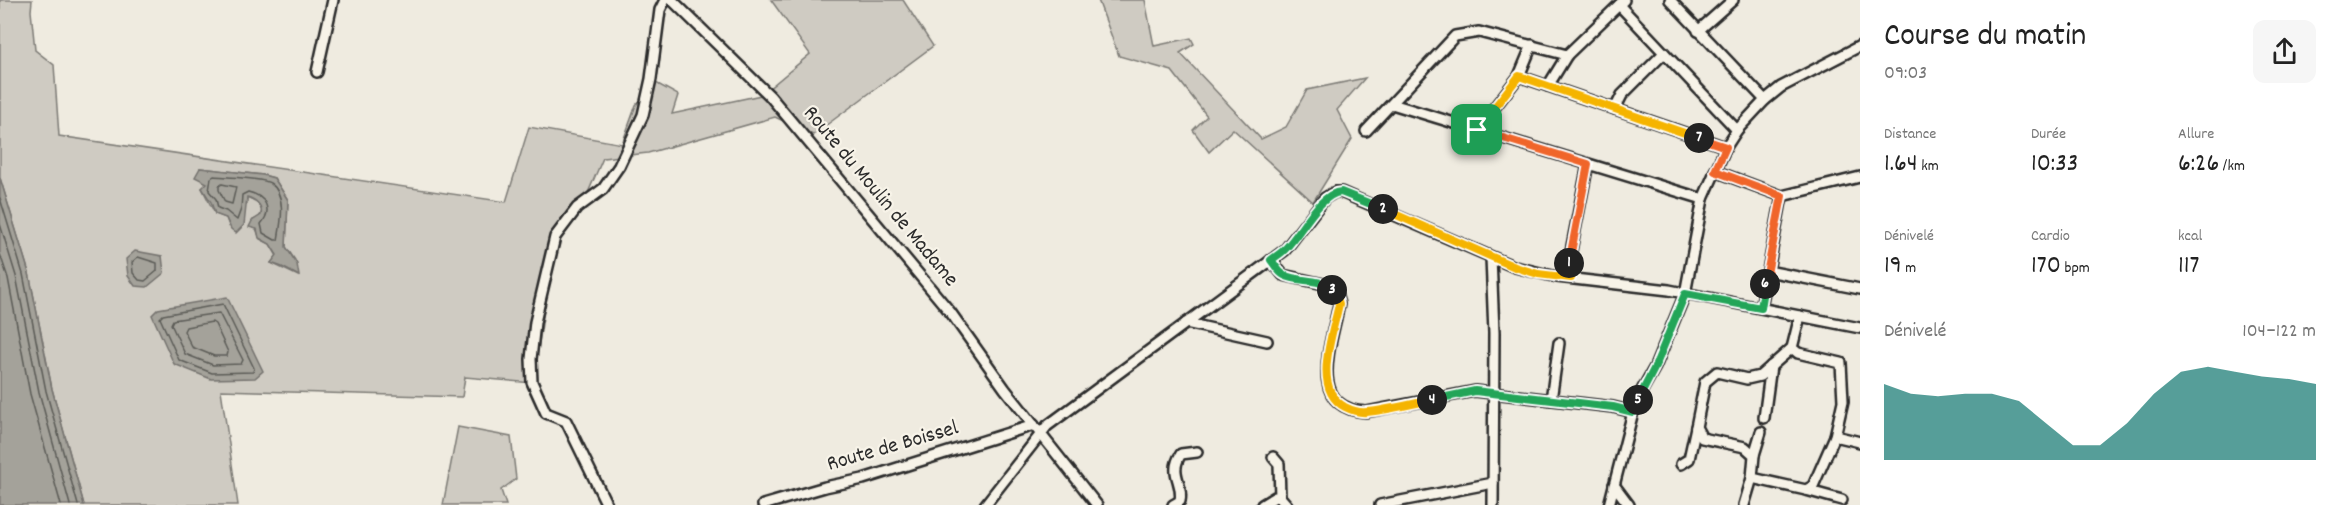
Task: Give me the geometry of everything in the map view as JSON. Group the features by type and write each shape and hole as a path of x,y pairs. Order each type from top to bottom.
{"street":[{"path":"317,72 333,0"},
{"path":"608,505 566,421 546,413 541,406 532,382 531,359 535,322 555,237 577,208 603,189 619,166 643,115 651,79 660,10 665,0"},
{"name":"Route du Moulin de Madame","path":"672,0 770,96 951,313 1097,505"},
{"path":"1670,0 1765,100"},
{"path":"1698,31 1733,0"},
{"path":"1548,86 1567,55 1622,3 1664,53 1737,130"},
{"path":"1366,131 1455,36 1479,32 1567,55"},
{"path":"1477,130 1519,76 1532,45"},
{"path":"1609,505 1633,412 1655,367 1685,294 1703,199 1726,147 1737,130 1765,100 1781,87 1860,46"},
{"path":"1615,109 1622,96 1664,53"},
{"path":"1519,76 1726,147"},
{"path":"1392,104 1703,199"},
{"path":"1571,278 1569,261 1588,164"},
{"path":"1715,171 1782,196 1859,181"},
{"path":"985,505 1037,429 1285,250 1325,198 1335,192 1341,192 1491,257 1538,274 1669,290 1860,328"},
{"path":"1761,308 1782,196"},
{"path":"1491,257 1494,392 1493,505"},
{"path":"1271,260 1283,275 1328,285 1336,294 1339,304 1326,371 1326,383 1331,396 1341,405 1354,411 1366,412 1475,391 1613,407 1633,412"},
{"path":"1768,271 1860,289"},
{"path":"1681,464 1689,459 1705,382 1717,372 1747,379 1760,376 1792,348 1800,315"},
{"path":"1186,322 1267,340"},
{"path":"1551,400 1559,343"},
{"path":"1792,348 1798,353 1841,363 1843,401 1835,436 1818,478 1813,486 1806,490"},
{"path":"1764,418 1772,366"},
{"path":"1696,427 1702,438 1745,447 1754,455"},
{"name":"Route de Boissel","path":"763,505 1037,429"},
{"path":"1744,505 1761,432"},
{"path":"1835,436 1860,442"},
{"path":"1173,505 1180,501 1182,492 1176,480 1175,463 1181,454 1197,452"},
{"path":"1273,458 1280,464 1284,501"},
{"path":"1752,478 1842,500"},
{"path":"1380,505 1493,483"},
{"path":"1614,485 1629,505"},
{"path":"1262,505 1275,497 1284,501"}],"shaded area":[{"path":"0,0 32,0 35,50 54,65 59,136 506,202 529,127 622,144 636,105 656,83 678,95 672,114 761,95 810,54 771,0 903,0 933,46 813,135 775,117 648,153 603,158 584,202 556,232 533,383 465,377 462,397 221,390 238,505 84,505 52,389 29,273 0,178","holes":["200,168 274,178 288,200 286,247 295,260 298,276 271,263 277,256 270,244 260,239 253,220 259,218 262,211 257,202 247,197 247,204 229,226 226,218 215,214 202,188 207,184"]},
{"path":"1098,0 1145,0 1154,46 1191,38 1194,44 1180,53 1261,139 1286,127 1307,90 1365,78 1337,110 1352,139 1313,202 1233,129 1209,152 1193,130 1207,116 1172,71 1119,56"},
{"path":"458,427 511,437 516,479 501,490 506,505 443,505"}],"water":[{"path":"200,168 274,178 288,200 286,247 297,264 299,276 271,263 277,255 270,244 259,238 257,229 249,227 252,221 261,215 260,205 255,201 247,197 244,225 236,233 231,229 226,218 215,214 202,188 207,183 195,177"},
{"path":"0,178 29,273 52,389 84,505 0,505"},
{"path":"135,251 162,256 164,273 147,287 135,286 128,276 126,259"},
{"path":"227,297 263,371 255,378 211,379 174,364 152,315 158,309"}],"route":[{"path":"1519,76 1726,147 1715,171 1727,178 1782,196 1761,308 1685,294 1655,367 1633,412 1613,407 1475,391 1366,412 1354,411 1341,405 1331,396 1326,383 1326,371 1339,304 1336,294 1328,285 1283,275 1271,260 1285,250 1325,198 1335,192 1341,192 1373,205 1515,267 1538,274 1571,278 1569,261 1588,164 1477,130 1519,76"}]}
